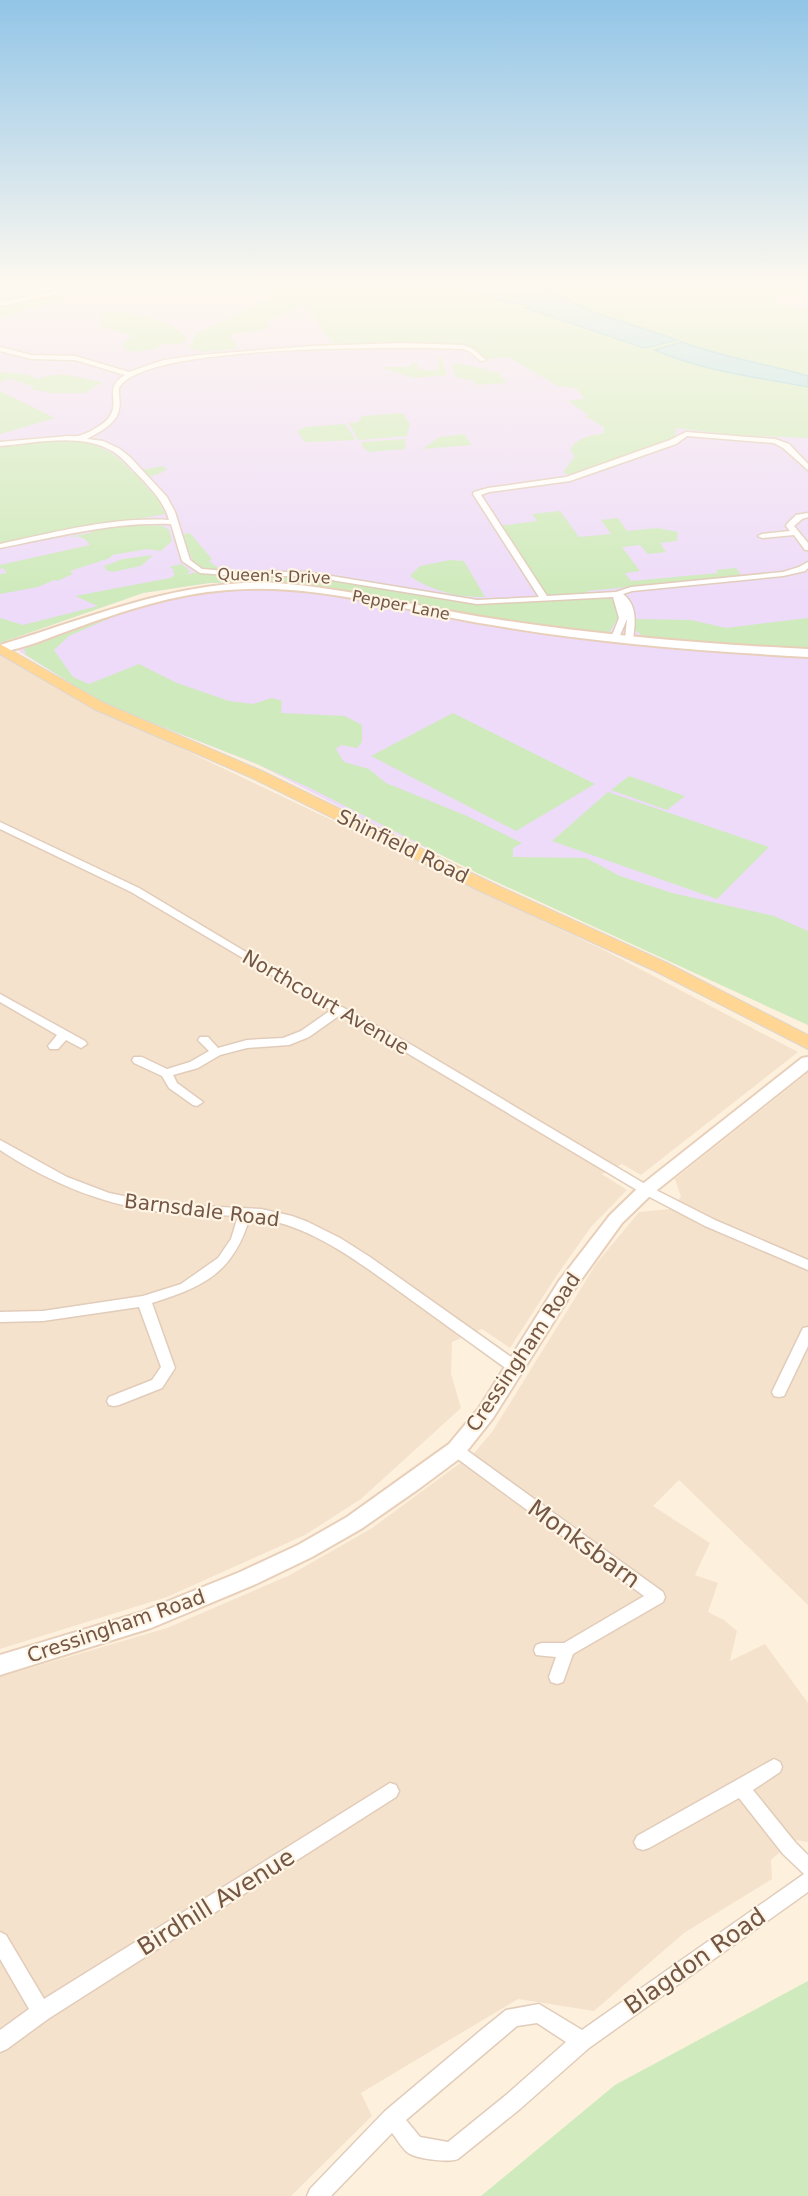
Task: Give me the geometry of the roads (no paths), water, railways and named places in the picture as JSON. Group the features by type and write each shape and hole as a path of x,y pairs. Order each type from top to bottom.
{"main road":[{"name":"Shinfield Road","path":"0,649 99,706 256,774 486,887 669,971 808,1043"}],"street":[{"path":"81,439 111,419 115,412 116,387"},
{"path":"546,599 477,494 481,491 567,479 673,442 686,434 772,440 786,446 808,468"},
{"name":"Queen's Drive","path":"0,444 59,438 81,439 109,447 128,460 164,499 186,561 200,571 239,574 307,574 477,602 617,594 631,590 783,574 802,569 808,564"},
{"path":"808,515 792,522 790,526 808,548"},
{"path":"0,546 119,524 149,520 173,522"},
{"path":"762,536 794,533"},
{"name":"Pepper Lane","path":"0,649 166,597 202,589 247,585 296,587 332,592 497,622 629,640 808,652"},
{"path":"615,638 623,618 617,594"},
{"path":"617,594 625,598 630,608 632,616 629,640"},
{"name":"Northcourt Avenue","path":"0,825 135,890 406,1047 646,1190 710,1223 808,1265"},
{"path":"0,997 81,1044"},
{"path":"166,1073 194,1065 216,1052 247,1044 285,1042 305,1034 339,1010"},
{"path":"54,1046 64,1035"},
{"path":"204,1040 216,1052"},
{"path":"138,1060 166,1073 174,1085 197,1102"},
{"name":"Cressingham Road","path":"0,1665 143,1621 305,1551 354,1523 456,1450 486,1413 566,1286 616,1220 646,1190 808,1062"},
{"name":"Barnsdale Road","path":"0,1144 39,1170 80,1189 115,1200 175,1209 284,1218 323,1234 374,1266 516,1368"},
{"path":"0,1317 43,1316 144,1301 186,1287 223,1261 237,1239 245,1213"},
{"path":"114,1401 157,1384 168,1368 144,1301"},
{"path":"779,1392 808,1332"},
{"name":"Monksbarn","path":"456,1450 657,1597 566,1650"},
{"path":"542,1650 566,1650 557,1677"},
{"path":"643,1842 741,1788 774,1767"},
{"path":"741,1788 808,1868"},
{"name":"Birdhill Avenue","path":"0,2042 41,2012 390,1791"},
{"name":"Blagdon Road","path":"392,2118 415,2145 451,2152 513,2102 582,2041 808,1881"},
{"path":"0,1941 41,2012"},
{"path":"316,2196 355,2153 392,2118 513,2017 539,2013 582,2041"}]}
